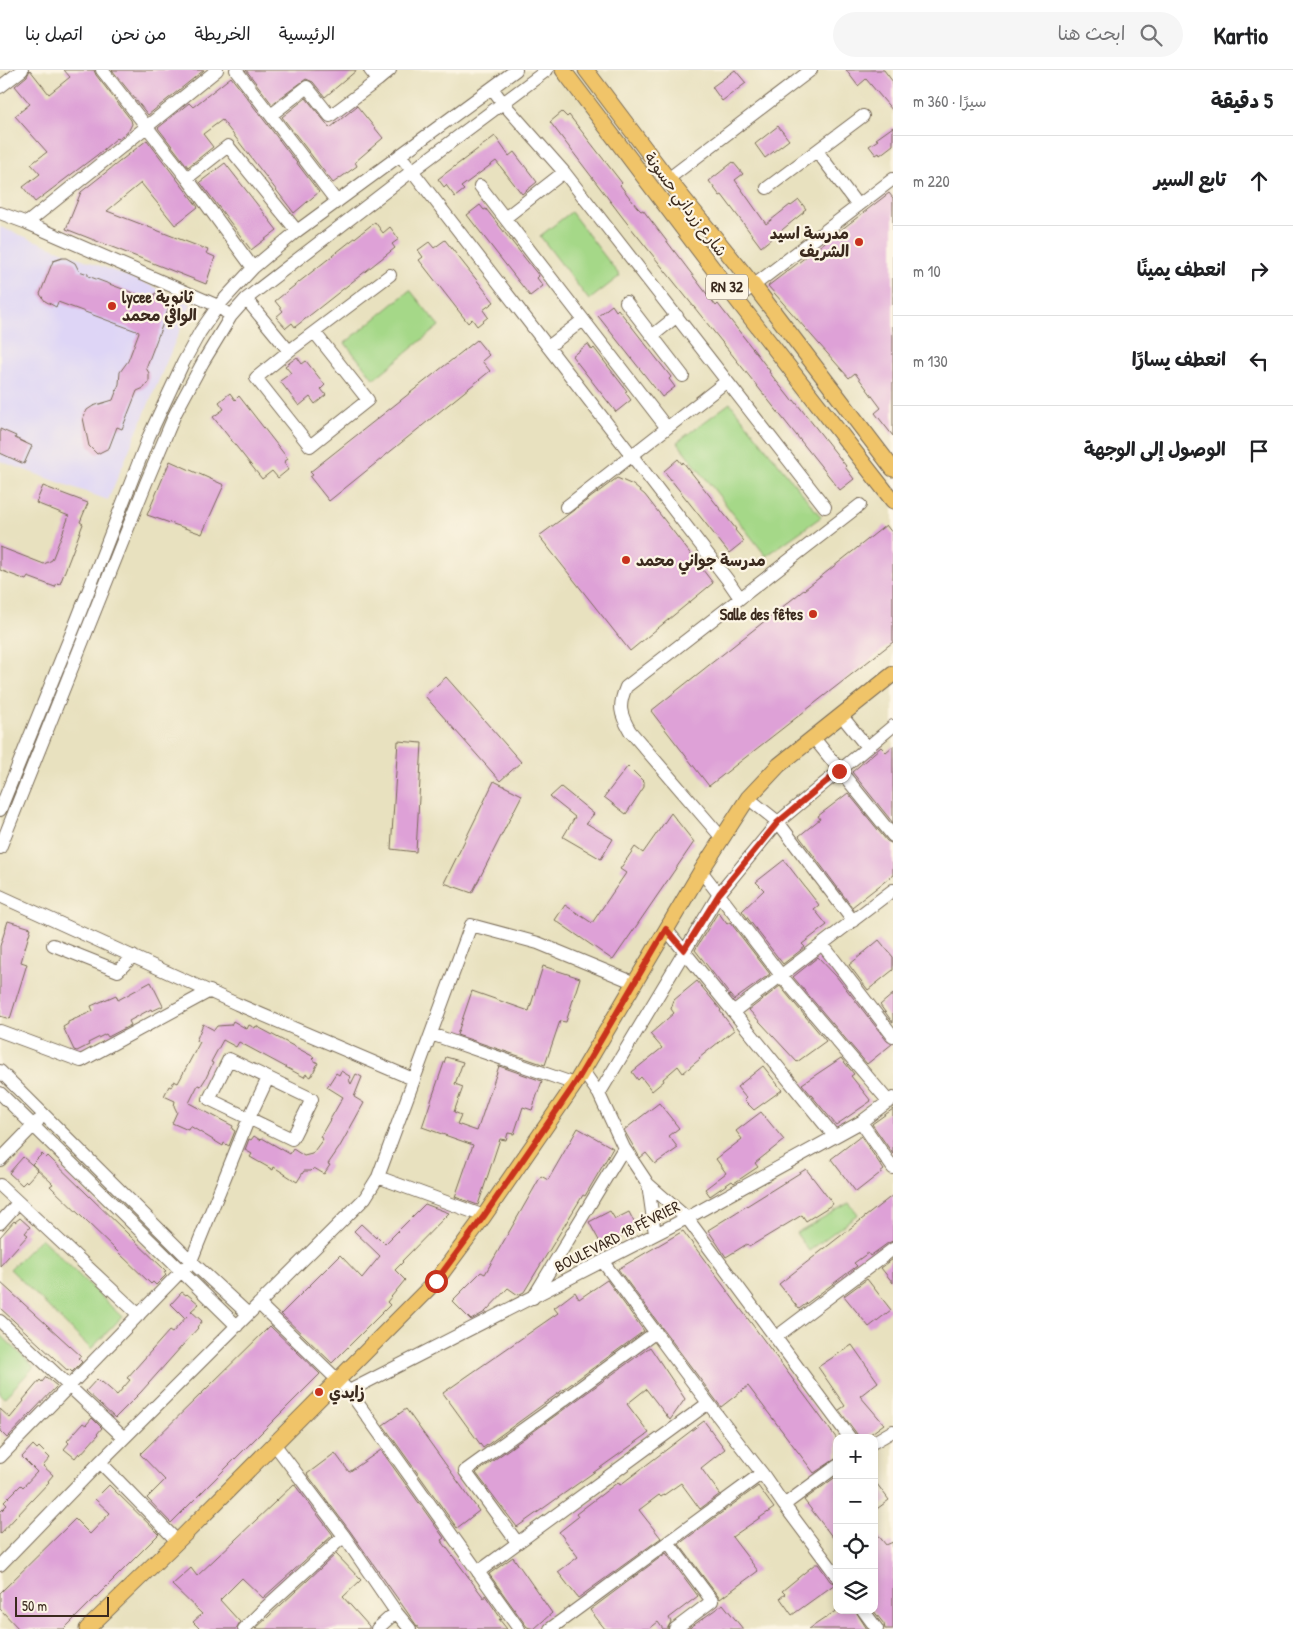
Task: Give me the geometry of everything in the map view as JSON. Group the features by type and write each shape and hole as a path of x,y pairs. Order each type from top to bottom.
{"main road":[{"name":"شارع زرداني حسونة","path":"563,70 736,299 893,501"},
{"name":"شارع زرداني حسونة","path":"586,70 893,469"},
{"path":"87,1629 178,1542 436,1281 484,1216 579,1077 701,870 748,798 779,765 893,674"}],"street":[{"path":"0,87 22,70"},
{"path":"102,70 187,178 253,268"},
{"path":"27,223 217,70"},
{"path":"236,70 337,202"},
{"path":"271,116 308,87 330,116 374,75 390,70"},
{"path":"0,810 77,620 128,487 167,397 200,332 218,306 253,268 297,231 516,70"},
{"path":"0,848 142,492 176,414 203,362 231,316 246,299 547,70"},
{"path":"668,179 810,70"},
{"path":"492,88 564,172 825,507"},
{"path":"767,188 863,116"},
{"path":"187,178 228,146 297,231"},
{"path":"817,151 858,206"},
{"path":"400,155 740,598"},
{"path":"505,218 564,172"},
{"path":"736,299 893,179"},
{"path":"480,186 667,428"},
{"path":"0,213 218,306 231,316"},
{"path":"315,333 368,400 310,446 256,378 390,275"},
{"path":"246,299 289,351"},
{"path":"626,302 684,376"},
{"path":"652,336 677,316"},
{"path":"548,347 583,320"},
{"path":"189,354 203,362"},
{"path":"566,507 727,381"},
{"path":"128,487 142,492"},
{"path":"722,838 630,731 621,712 621,700 626,687 860,504"},
{"path":"77,620 90,626"},
{"path":"841,715 867,747"},
{"path":"599,1094 719,894 778,822 893,726"},
{"path":"31,732 44,737"},
{"path":"813,738 893,836"},
{"path":"748,798 778,822 853,921"},
{"path":"701,870 780,974 891,1100"},
{"path":"733,1012 780,974 893,890"},
{"path":"0,896 210,991 413,1079"},
{"path":"0,1566 100,1462 357,1207 372,1188 378,1177 472,925 538,943 634,982"},
{"path":"666,929 834,1136"},
{"path":"822,944 893,1036"},
{"path":"53,945 118,971 133,956"},
{"path":"0,1031 82,1061 210,991"},
{"path":"431,1034 579,1077 599,1094 624,1148 648,1184 687,1218 847,1434"},
{"path":"228,1058 268,1078 312,1099 292,1139 209,1099 228,1058"},
{"path":"0,1071 248,1314"},
{"path":"0,1457 191,1260 249,1118 268,1078"},
{"path":"0,1093 237,1326"},
{"name":"BOULEVARD 18 FÉVRIER","path":"349,1390 687,1218 861,1122 891,1100"},
{"path":"0,1160 44,1114"},
{"path":"861,1122 893,1168"},
{"path":"533,1298 624,1148"},
{"path":"378,1177 484,1216"},
{"path":"648,1184 655,1234"},
{"path":"0,1185 139,1314"},
{"path":"0,1223 18,1203"},
{"path":"776,1337 893,1249"},
{"path":"603,1262 833,1571"},
{"path":"259,1304 349,1390 519,1629"},
{"path":"0,1321 124,1438"},
{"path":"517,1542 465,1471 656,1332"},
{"path":"478,1572 708,1404"},
{"path":"878,1440 893,1431"},
{"path":"275,1445 344,1536 396,1612 410,1629"},
{"path":"100,1462 178,1542"},
{"path":"784,1505 833,1469"},
{"path":"550,1629 762,1473"},
{"path":"244,1629 264,1608 344,1536"},
{"path":"668,1542 712,1601 675,1629"},
{"path":"378,1629 396,1612"},
{"path":"865,1614 876,1629"}],"shaded area":[{"name":"lycee ثانوية الوافي محمد","path":"0,227 152,286 191,304 108,500 0,461"}],"green space":[{"path":"571,212 620,276 589,300 540,236"},
{"path":"410,290 439,326 374,379 345,343"},
{"path":"730,403 821,517 766,556 677,442"},
{"path":"849,1203 858,1214 809,1251 796,1233"},
{"path":"41,1238 122,1317 91,1349 10,1269"},
{"path":"0,1334 34,1367 4,1398 0,1394"}],"building":[{"path":"30,70 49,94 70,77 64,70 94,70 132,124 129,130 118,139 35,202 23,187 40,174 31,164 47,152 15,116 30,104 15,86 27,76"},
{"path":"112,70 204,70 148,115"},
{"path":"246,70 357,70 325,97 313,82 306,79 272,104"},
{"path":"735,70 746,83 722,101 712,87"},
{"path":"846,70 884,70 893,82 893,111 866,79 858,86"},
{"path":"231,77 319,192 294,213 222,120 203,134 213,147 188,167 158,128 189,103 193,107"},
{"path":"306,98 330,128 357,106 383,138 355,162 357,166 333,183 282,117"},
{"path":"562,112 567,117 569,115 622,183 620,185 637,207 641,211 643,210 716,306 718,304 769,372 792,401 794,400 846,466 854,479 840,490 623,218 550,122"},
{"path":"778,126 789,140 765,158 755,144"},
{"path":"893,127 893,145 880,155 879,153 876,155 869,146"},
{"path":"495,136 509,156 514,152 537,182 522,194 496,161 461,187 464,190 455,197 446,185 444,187 438,179"},
{"path":"147,140 198,207 175,225 141,183 107,211 208,250 206,253 215,257 206,284 66,229 81,192"},
{"path":"733,162 743,174 735,180 766,224 799,200 806,209 761,247 722,195 720,196 709,181"},
{"path":"225,163 277,230 251,250 200,182"},
{"name":"مدرسة اسيد الشريف","path":"889,193 893,198 893,436 875,413 881,408 855,373 849,378 768,286"},
{"path":"480,205 484,210 486,209 539,276 537,278 543,286 530,296 467,215"},
{"path":"375,222 383,233 390,227 399,239 392,244 395,248 295,327 292,323 286,328 276,317 283,311 275,301"},
{"path":"445,240 494,302 483,310 488,317 477,326 472,319 468,323 419,260 423,257 418,250 429,242 434,248"},
{"path":"62,258 75,263 79,271 88,274 88,276 152,300 155,293 160,294 167,303 168,310 146,368 149,373 149,381 144,388 137,391 122,429 117,427 109,448 97,454 89,446 83,418 87,410 93,406 113,400 119,384 120,372 128,361 139,332 58,302 56,307 45,301 40,294 53,261"},
{"path":"612,305 616,311 618,309 671,377 669,379 675,387 662,397 598,316"},
{"path":"477,340 489,355 482,361 490,371 329,501 310,477 313,475 310,472"},
{"path":"588,344 592,350 594,348 627,391 625,392 631,400 616,412 572,356"},
{"path":"297,357 302,364 306,361 325,385 321,389 326,395 315,404 310,397 299,406 280,381 291,373 285,366"},
{"path":"230,393 235,400 239,396 288,459 284,462 289,469 278,478 272,471 262,479 213,417 224,409 219,402"},
{"path":"0,429 32,446 24,464 0,453"},
{"path":"678,459 682,464 683,462 744,541 729,553 664,471"},
{"path":"170,461 224,485 202,534 147,515"},
{"name":"مدرسة جواني محمد","path":"617,478 633,485 645,495 713,583 630,651 539,536"},
{"path":"43,486 88,503 80,522 83,524 60,584 57,583 55,587 28,577 26,580 0,570 0,547 44,564 52,560 69,516 36,503"},
{"path":"886,525 893,534 893,642 709,786 651,711"},
{"path":"446,677 521,762 500,781 425,696"},
{"path":"398,741 422,743 416,852 391,849"},
{"path":"893,746 893,823 852,772 881,747 886,752"},
{"path":"628,766 644,782 644,787 626,814 604,797"},
{"path":"494,781 522,795 472,893 444,883"},
{"path":"561,787 594,814 586,823 613,839 601,859 563,837 575,817 550,797"},
{"path":"848,793 887,841 893,844 893,875 852,907 799,836 820,819 818,816"},
{"path":"671,813 694,842 613,960 555,920 565,905 592,923 626,873 620,869 635,847 643,853"},
{"path":"784,860 819,905 814,909 827,925 802,944 805,947 783,964 742,911 764,890 756,882"},
{"path":"718,912 727,924 730,922 770,974 734,1000 695,950"},
{"path":"8,921 31,928 21,962 27,964 10,1019 0,1016 0,946"},
{"path":"879,940 893,957 893,970 868,990 849,965"},
{"path":"818,957 836,976 887,1041 892,1044 867,1064 793,977"},
{"path":"543,966 580,978 566,1022 560,1021 545,1065 457,1035 472,991 529,1011"},
{"path":"697,981 721,1010 734,1030 683,1073 678,1066 652,1091 641,1077 638,1080 632,1072 662,1048 650,1034 674,1013 671,1009 674,1000"},
{"path":"151,982 163,1006 152,1011 151,1009 129,1021 131,1025 108,1037 106,1034 77,1051 74,1050 63,1027 68,1022 93,1011 91,1006 116,995 118,1000"},
{"path":"780,986 826,1041 797,1062 749,1010"},
{"path":"893,994 893,1023 880,1005"},
{"path":"233,1021 247,1029 249,1025 255,1028 256,1026 314,1057 312,1059 318,1063 311,1077 306,1074 304,1077 239,1042 236,1047 223,1040 211,1062 213,1063 206,1078 201,1086 198,1085 189,1103 233,1126 232,1129 235,1131 229,1146 224,1143 223,1146 190,1126 188,1130 172,1123 177,1112 174,1106 175,1101 164,1096 174,1081 178,1083 200,1042 196,1041 203,1024 214,1030 217,1026 231,1025"},
{"path":"446,1057 463,1062 455,1084 463,1087 454,1112 461,1115 457,1124 477,1131 499,1066 542,1081 532,1110 523,1107 514,1134 508,1133 506,1140 500,1139 478,1205 455,1197 473,1145 422,1127"},
{"path":"841,1058 854,1074 851,1076 871,1101 836,1125 802,1084"},
{"path":"763,1066 782,1090 754,1110 744,1100 746,1098 737,1087"},
{"path":"341,1071 351,1077 349,1080 351,1084 356,1074 362,1077 354,1097 364,1103 324,1174 314,1168 311,1171 304,1171 297,1182 274,1167 273,1170 250,1157 252,1154 245,1150 249,1139 251,1140 254,1136 260,1140 262,1138 290,1154 293,1149 304,1156 312,1154 323,1139 320,1137 343,1097 327,1087 336,1073 339,1075"},
{"path":"659,1103 679,1128 669,1136 678,1148 655,1164 646,1153 640,1158 624,1130"},
{"path":"893,1109 893,1154 872,1124"},
{"path":"761,1112 784,1140 755,1163 758,1167 710,1196 705,1189 726,1173 716,1159 742,1139 736,1131"},
{"path":"578,1128 613,1148 524,1292 518,1295 508,1288 485,1312 471,1320 452,1301 481,1272 485,1274 541,1176 548,1180"},
{"path":"861,1136 884,1170 856,1192 831,1159"},
{"path":"42,1154 46,1158 48,1156 166,1271 164,1272 166,1275 156,1285 153,1282 151,1284 50,1186 53,1184 32,1164"},
{"path":"23,1157 38,1170 22,1185 9,1173"},
{"path":"806,1169 833,1204 806,1221 802,1215 749,1247 747,1244 726,1257 708,1230"},
{"path":"893,1195 893,1241 870,1256 868,1253 854,1263 857,1266 799,1309 779,1284"},
{"path":"425,1204 449,1213 395,1270 405,1280 387,1302 390,1305 332,1363 281,1314 340,1255 362,1278 380,1256 354,1231 361,1224 385,1244"},
{"path":"610,1211 615,1219 629,1212 636,1226 621,1232 623,1236 602,1246 589,1222"},
{"path":"20,1218 30,1227 25,1233 28,1235 0,1266 0,1237 14,1221"},
{"path":"683,1231 833,1434 833,1461 814,1473 748,1386 721,1407 618,1269"},
{"path":"893,1259 893,1283 881,1268"},
{"path":"867,1279 891,1310 869,1327 844,1296"},
{"path":"607,1280 644,1331 483,1448 443,1393 558,1313 554,1308 575,1292 579,1299"},
{"path":"0,1282 81,1356 78,1358 82,1362 72,1372 69,1369 68,1371 0,1308"},
{"path":"182,1292 199,1304 191,1311 202,1321 198,1328 141,1392 115,1418 86,1391 97,1379 117,1395 130,1380 127,1378 169,1331 172,1333 187,1316 185,1318 171,1304"},
{"path":"270,1326 320,1374 171,1523 147,1498 165,1480 140,1454"},
{"path":"852,1345 878,1382 860,1396 884,1424 870,1434 857,1434 839,1410 845,1406 818,1367"},
{"path":"650,1347 685,1399 670,1420 646,1389 627,1404 649,1433 517,1527 476,1473"},
{"path":"46,1377 57,1386 7,1438 0,1431 0,1409 10,1418 40,1380 42,1382"},
{"path":"406,1409 479,1511 457,1528 383,1425"},
{"path":"92,1418 102,1428 80,1455 79,1453 75,1458 64,1449 69,1443 67,1441 83,1423 86,1425"},
{"path":"704,1421 725,1449 701,1468 720,1494 700,1509 681,1483 661,1497 659,1495 639,1510 661,1538 578,1598 558,1572 578,1557 559,1532 578,1517 576,1514 618,1482 620,1485"},
{"path":"33,1445 37,1449 39,1447 50,1458 43,1466 53,1475 49,1482 0,1534 0,1512 7,1505 4,1502 21,1485 23,1487 37,1472 22,1457"},
{"path":"381,1450 444,1538 441,1540 484,1598 485,1595 507,1629 419,1629 307,1474 335,1453 349,1472"},
{"path":"833,1479 833,1538 804,1500"},
{"path":"294,1484 333,1535 263,1598 242,1578 220,1600 240,1622 236,1629 200,1629 193,1622 202,1614 172,1585 191,1568 197,1576"},
{"path":"109,1485 159,1534 64,1629 19,1629 0,1609 0,1593 75,1519 90,1534 110,1513 95,1499"},
{"path":"878,1485 889,1500 878,1508"},
{"path":"758,1486 774,1508 732,1537 758,1571 720,1599 679,1544"},
{"path":"878,1535 886,1545 893,1542 893,1629 885,1629 884,1624 876,1614 878,1614"},
{"path":"666,1553 698,1596 669,1618 671,1622 667,1629 663,1629 658,1622 649,1629 605,1629 590,1610"},
{"path":"336,1554 361,1580 343,1597 369,1626 369,1629 255,1629"},
{"path":"513,1557 552,1613 534,1629 527,1627 489,1574"},
{"path":"815,1564 818,1564 833,1583 833,1585 792,1615 780,1598 785,1594 782,1591"},
{"path":"723,1604 743,1629 688,1629 698,1622"},
{"path":"833,1613 858,1614 867,1629 809,1629"}],"place":[{"name":"مدرسة اسيد الشريف","path":"859,242"},
{"name":"lycee ثانوية الوافي محمد","path":"112,306"},
{"name":"مدرسة جواني محمد","path":"626,560"},
{"name":"Salle des fêtes","path":"813,614"},
{"name":"زايدي","path":"319,1392"}],"route":[{"path":"436,1281 449,1266 575,1084 666,929 684,950 719,894 778,822 839,771"}]}
